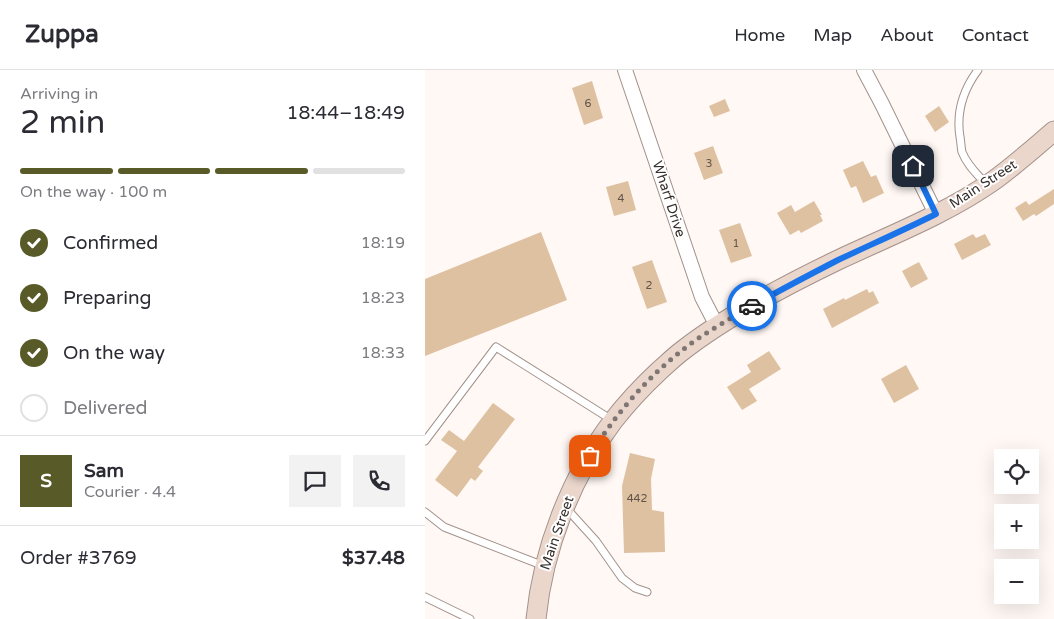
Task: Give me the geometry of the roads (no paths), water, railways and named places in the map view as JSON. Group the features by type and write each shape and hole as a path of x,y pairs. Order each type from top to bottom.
{"main road":[{"name":"Main Street","path":"536,619 544,566 559,521 575,482 613,420 644,385 680,352 717,326 782,288 936,214 987,184 1054,131"}],"street":[{"name":"Wharf Drive","path":"625,70 702,298 717,326"},
{"path":"864,70 936,214"}],"lane":[{"path":"978,70 969,81 961,101 958,126 962,151 971,168 987,184"},
{"path":"425,441 495,347 613,420"},
{"path":"565,507 595,541 622,578 635,588 647,592"},
{"path":"425,512 444,527 544,566"},
{"path":"425,597 470,619"}]}
